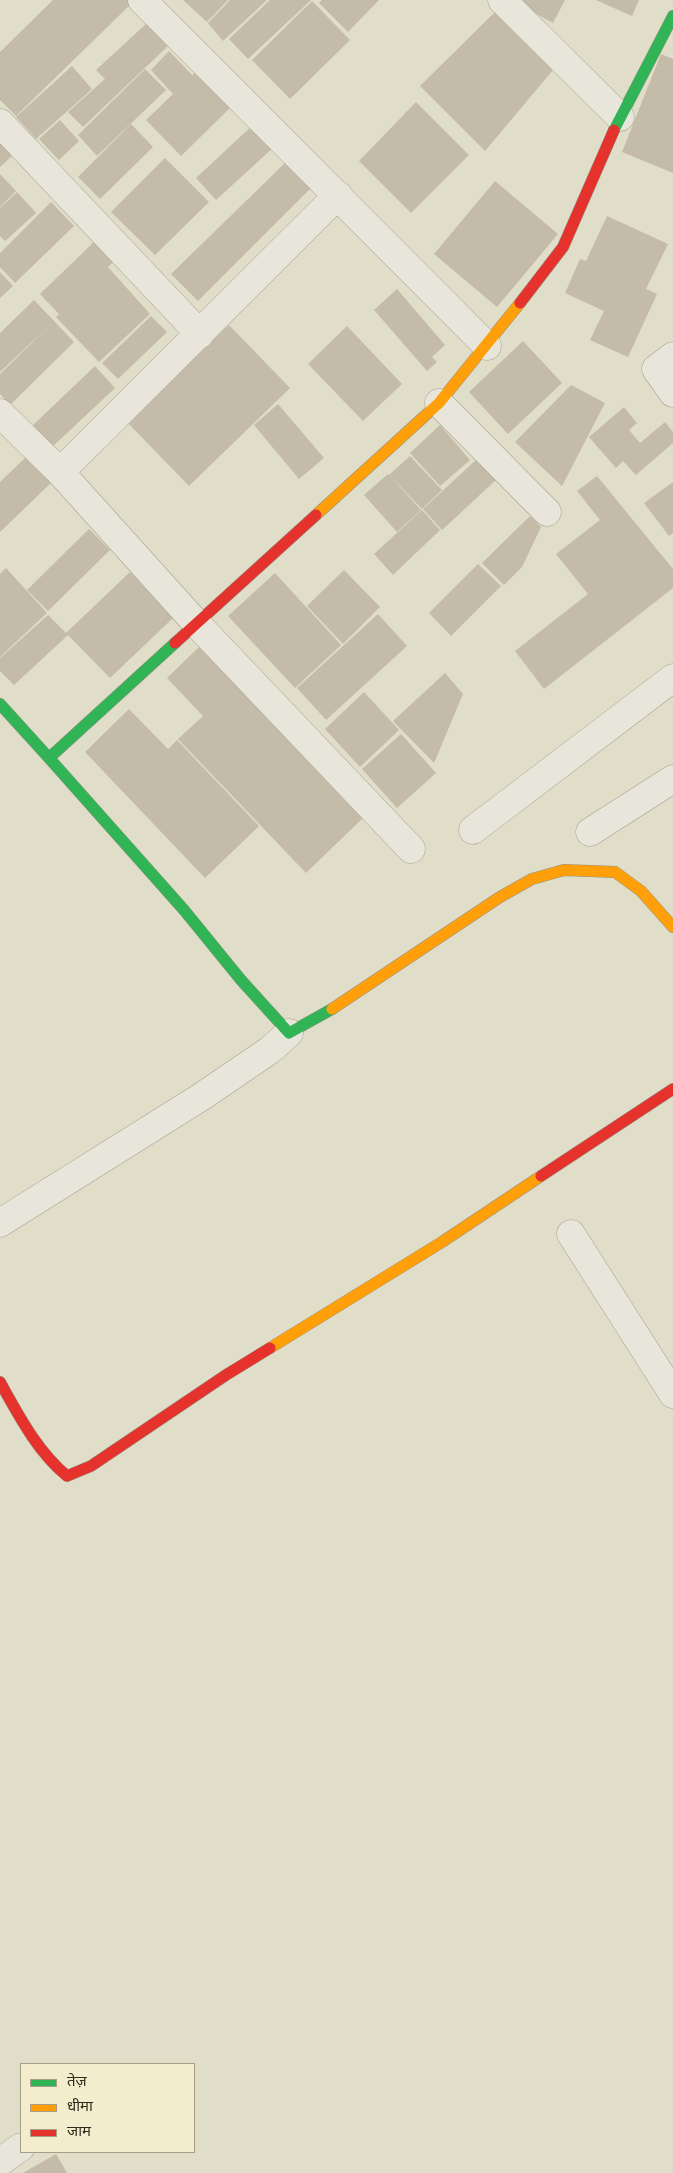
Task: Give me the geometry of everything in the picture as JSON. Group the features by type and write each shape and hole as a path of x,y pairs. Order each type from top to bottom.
{"street":[{"path":"142,0 487,346"},
{"path":"502,0 620,117"},
{"path":"50,758 439,403 487,346 563,247 620,117 673,16"},
{"path":"0,123 200,334"},
{"path":"60,472 338,196"},
{"path":"673,356 656,369 673,393"},
{"path":"439,403 547,512"},
{"path":"0,413 60,472 196,623 411,849"},
{"path":"473,830 673,678"},
{"path":"0,704 184,910 241,980 289,1033"},
{"path":"590,832 673,779"},
{"path":"0,1223 201,1097 270,1050 289,1033 320,1017 500,897 532,879 564,870 615,872 641,890 673,927"},
{"path":"0,1382 55,1468 67,1476 92,1466 226,1375 442,1242 673,1089"},
{"path":"571,1234 673,1394"},
{"path":"0,2162 20,2148"}],"building":[{"path":"53,0 131,0 133,2 16,116 0,100 0,52"},
{"path":"183,0 228,0 207,22"},
{"path":"230,0 267,0 223,41 208,23"},
{"path":"270,0 311,0 248,59 229,39"},
{"path":"322,0 379,0 348,32 319,3"},
{"path":"511,0 565,0 553,23"},
{"path":"596,0 639,0 632,16"},
{"path":"312,1 350,40 290,99 252,60"},
{"path":"495,12 553,70 485,151 420,86"},
{"path":"146,24 168,46 83,127 68,112 105,79 96,70"},
{"path":"169,51 192,75 198,70 232,106 181,156 146,120 173,94 151,70"},
{"path":"661,54 673,59 673,173 622,152"},
{"path":"72,66 92,89 36,139 16,117"},
{"path":"145,69 166,90 97,156 78,135"},
{"path":"416,102 469,155 411,213 359,161"},
{"path":"60,120 79,141 59,160 39,139"},
{"path":"131,124 153,147 100,199 78,177"},
{"path":"254,124 275,146 216,200 196,178"},
{"path":"0,141 13,155 0,167"},
{"path":"165,158 209,202 155,255 111,212"},
{"path":"286,162 312,187 198,301 171,274"},
{"path":"0,174 16,191 0,207"},
{"path":"495,181 558,234 497,307 434,254"},
{"path":"17,192 36,213 5,241 0,236 0,208"},
{"path":"51,202 74,226 15,283 0,267 0,253"},
{"path":"607,216 668,244 646,289 657,294 628,357 590,340 604,311 565,293 580,259 586,261"},
{"path":"96,240 115,260 108,267 150,314 99,362 56,317 59,314 40,294"},
{"path":"0,272 13,286 0,298"},
{"path":"397,289 445,345 432,357 437,362 427,371 374,310"},
{"path":"34,300 74,342 10,405 0,394 0,374 52,323 0,372 0,333"},
{"path":"151,316 167,332 118,379 102,363"},
{"path":"229,325 290,388 189,486 127,422"},
{"path":"347,326 402,384 363,421 308,364"},
{"path":"523,341 562,383 508,434 469,392"},
{"path":"95,366 115,388 51,448 31,427"},
{"path":"571,385 605,403 562,486 515,442"},
{"path":"278,404 324,458 299,479 254,425"},
{"path":"624,407 637,423 629,430 640,443 665,422 673,432 673,443 636,475 623,461 616,468 589,437"},
{"path":"440,425 470,460 440,486 410,453"},
{"path":"28,455 53,481 0,532 0,482"},
{"path":"410,456 442,490 422,509 389,475"},
{"path":"478,458 497,479 442,530 423,509"},
{"path":"388,474 421,510 397,532 364,495"},
{"path":"597,476 673,569 673,588 544,689 515,651 588,594 556,554 600,520 577,491"},
{"path":"673,482 673,533 669,536 644,503"},
{"path":"422,510 440,530 393,575 374,554"},
{"path":"530,516 541,527 522,567 504,585 482,563"},
{"path":"89,529 110,550 48,611 27,590"},
{"path":"478,564 501,586 451,636 429,613"},
{"path":"6,568 47,613 0,657 0,574"},
{"path":"344,570 380,607 343,644 307,606"},
{"path":"130,572 173,618 110,678 68,635 14,685 0,671 0,658 48,615 66,633"},
{"path":"275,573 341,645 295,688 228,616"},
{"path":"378,614 407,646 326,720 297,688"},
{"path":"199,647 365,816 306,873 178,739 203,716 167,678"},
{"path":"445,673 463,694 434,763 393,721"},
{"path":"364,692 399,730 360,767 325,729"},
{"path":"129,709 168,749 177,740 259,826 205,878 85,752"},
{"path":"401,734 436,773 397,808 362,769"},
{"path":"56,2154 67,2173 23,2173"}],"traffic: fast":[{"path":"614,130 673,16"},
{"path":"0,704 49,758 175,643"},
{"path":"49,758 184,910 241,980 289,1033 332,1009"}],"traffic: slow":[{"path":"316,515 439,403 520,303"},
{"path":"332,1009 500,897 532,879 564,870 615,872 641,891 673,927"},
{"path":"270,1348 442,1242 541,1176"}],"traffic: jam":[{"path":"520,303 563,247 614,130"},
{"path":"175,643 316,515"},
{"path":"541,1176 673,1089"},
{"path":"0,1382 38,1444 67,1476 91,1466 226,1375 270,1348"}]}
